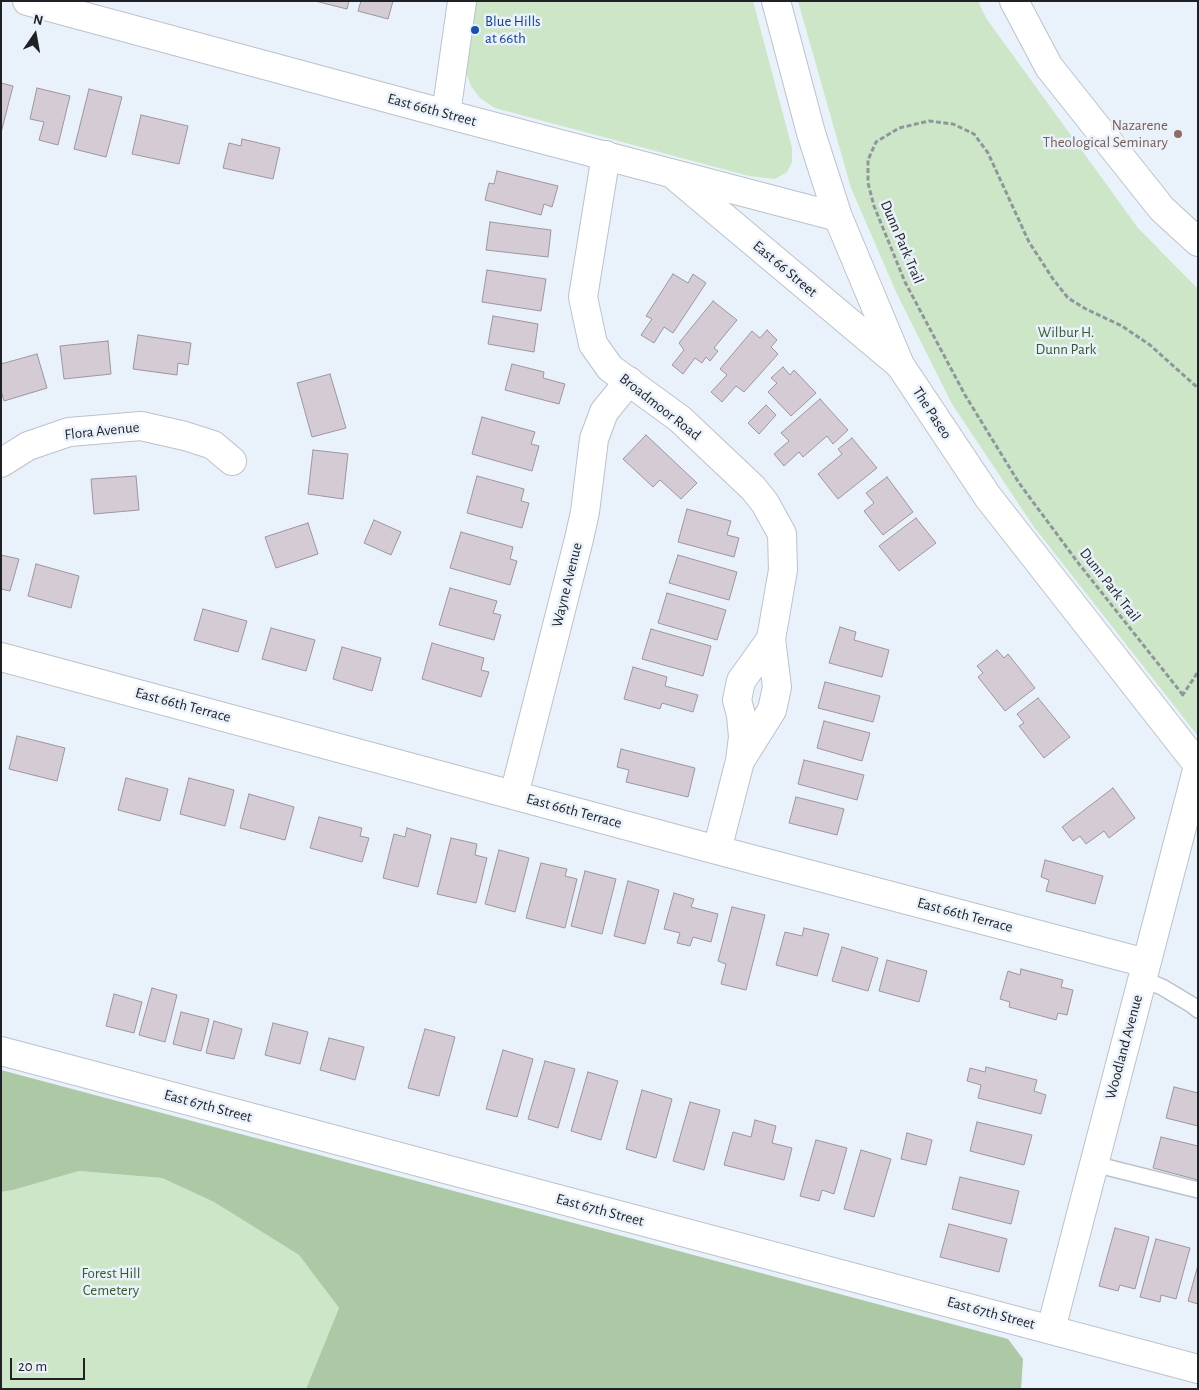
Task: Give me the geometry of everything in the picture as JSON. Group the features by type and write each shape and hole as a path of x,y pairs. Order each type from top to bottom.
{"street":[{"name":"East 66th Street","path":"27,1 446,114 838,216"},
{"path":"446,114 462,1"},
{"name":"The Paseo","path":"776,1 811,133 838,216 900,364 988,497 1198,765"},
{"path":"1014,1 1049,67 1162,209 1198,242"},
{"name":"Broadmoor Road","path":"606,155 582,297 593,344 610,368 680,419 753,488 765,503 782,534 783,570 771,639 777,688 772,710 740,761"},
{"name":"East 66 Street","path":"671,173 900,364"},
{"name":"Wayne Avenue","path":"514,795 579,539 585,512 594,438 604,412 628,381"},
{"name":"Flora Avenue","path":"1,463 28,446 69,432 141,426 213,445 232,461"},
{"name":"Broadmoor Road","path":"717,850 740,761 743,737 738,700 742,681 771,639"},
{"name":"East 66th Terrace","path":"1,657 717,850 1144,971"},
{"name":"Woodland Avenue","path":"1050,1329 1198,765"},
{"name":"East 67th Street","path":"1,1051 1198,1369"}],"lane":[{"path":"1144,971 1162,987 1198,1010"},
{"path":"1094,1164 1198,1190"}],"path":[{"name":"Dunn Park Trail","path":"1198,388 1150,345 1122,326 1068,298 1029,242 988,153 974,134 953,124 929,122 899,128 876,142 868,160 868,183 874,206 905,282 965,395 1019,483 1079,564 1183,695 1198,672"}],"green space":[{"path":"473,1 753,1 792,148 792,162 787,172 775,179 749,176 495,108 480,98 471,86 466,72"},
{"name":"Wilbur H. Dunn Park","path":"798,1 978,1 986,18 1138,228 1198,289 1198,736 1034,527 952,404 897,294 851,188"},
{"path":"1,1070 1008,1339 1023,1359 1021,1389 306,1389 339,1308 299,1255 214,1202 162,1178 79,1171 1,1192"},
{"name":"Forest Hill Cemetery","path":"79,1171 162,1178 214,1202 299,1255 339,1308 306,1389 1,1389 1,1192"}],"building":[{"path":"315,1 349,1 347,9"},
{"path":"361,1 393,1 388,19 358,11"},
{"path":"1,83 13,86 1,133"},
{"path":"37,88 70,96 58,145 39,140 44,122 30,119"},
{"path":"89,89 122,97 106,157 74,149"},
{"path":"141,115 188,126 179,164 132,154"},
{"path":"242,139 280,148 273,179 223,168 229,143 241,146"},
{"path":"497,171 558,186 552,207 544,204 541,215 485,200 489,183 494,184"},
{"path":"490,222 551,230 548,257 486,250"},
{"path":"487,270 546,279 541,311 482,302"},
{"path":"673,274 688,283 693,274 706,283 673,333 664,327 654,343 641,335 652,319 646,316"},
{"path":"713,301 737,320 714,348 718,351 710,361 706,357 702,363 695,358 683,374 672,365 684,350 679,343"},
{"path":"493,316 538,324 534,352 488,344"},
{"path":"767,330 777,340 771,347 778,354 744,392 736,386 722,402 711,392 727,375 720,369 752,331 760,338"},
{"path":"138,335 191,343 188,365 178,363 177,375 133,369"},
{"path":"108,341 111,374 64,379 60,346"},
{"path":"37,354 47,388 4,401 1,391 1,364"},
{"path":"512,364 544,372 543,378 565,384 559,404 505,390"},
{"path":"783,367 790,375 794,370 816,393 791,416 768,392 777,383 771,378"},
{"path":"330,374 346,428 312,437 297,383"},
{"path":"820,399 848,430 833,444 827,436 803,457 799,452 784,466 774,454 789,441 781,433"},
{"path":"766,405 776,415 759,434 748,423"},
{"path":"482,417 535,432 531,444 539,446 532,471 472,454"},
{"path":"646,435 697,483 681,499 660,480 653,487 623,459"},
{"path":"852,438 877,468 838,499 818,474 842,454 838,449"},
{"path":"313,450 348,454 343,499 308,494"},
{"path":"136,476 139,510 94,514 91,479"},
{"path":"477,476 524,489 521,501 529,503 522,528 467,513"},
{"path":"887,477 913,512 883,535 864,511 874,503 866,493"},
{"path":"687,509 731,521 727,535 739,538 734,557 678,542"},
{"path":"916,518 936,543 899,571 879,546"},
{"path":"374,520 401,532 391,555 364,543"},
{"path":"308,523 318,554 276,568 265,537"},
{"path":"461,532 513,547 510,559 517,561 510,585 450,568"},
{"path":"1,555 19,559 10,591 1,589"},
{"path":"678,555 737,572 729,600 669,583"},
{"path":"36,564 79,576 71,608 28,596"},
{"path":"450,588 497,601 493,613 501,615 494,640 439,625"},
{"path":"667,593 726,610 717,640 658,623"},
{"path":"203,609 247,621 238,652 194,640"},
{"path":"840,627 856,632 854,640 889,650 882,677 829,663"},
{"path":"271,628 315,640 306,671 262,659"},
{"path":"651,629 711,646 703,676 642,659"},
{"path":"432,643 484,658 481,670 489,672 481,697 422,679"},
{"path":"342,647 381,658 372,691 333,679"},
{"path":"997,650 1004,658 1008,654 1035,688 1005,711 978,677 983,673 977,666"},
{"path":"633,667 667,677 665,686 698,695 693,712 662,703 660,709 624,699"},
{"path":"825,682 880,696 873,722 818,708"},
{"path":"1038,698 1070,737 1044,758 1019,726 1024,723 1017,714"},
{"path":"824,721 870,733 862,761 817,748"},
{"path":"17,736 65,748 57,781 9,769"},
{"path":"621,749 695,768 688,797 626,782 629,770 617,767"},
{"path":"804,760 864,775 857,800 798,784"},
{"path":"126,778 168,789 160,821 118,810"},
{"path":"189,778 234,790 225,826 180,814"},
{"path":"1113,788 1135,818 1109,838 1104,831 1086,844 1080,836 1073,841 1062,827"},
{"path":"249,794 294,807 285,840 240,828"},
{"path":"796,797 844,809 837,835 789,823"},
{"path":"319,817 362,828 360,836 369,838 362,862 310,848"},
{"path":"407,828 431,835 418,887 383,878 394,834 405,837"},
{"path":"451,838 477,844 475,855 487,858 476,903 437,894"},
{"path":"499,850 529,858 515,912 485,904"},
{"path":"1045,860 1103,876 1095,904 1046,891 1049,880 1041,877"},
{"path":"541,863 567,869 565,876 577,879 565,928 526,918"},
{"path":"585,871 616,879 602,934 571,926"},
{"path":"628,881 659,890 645,944 614,936"},
{"path":"674,893 694,899 691,907 718,914 711,942 693,937 690,946 677,943 680,933 664,929"},
{"path":"732,907 765,915 746,990 721,984 726,964 718,961"},
{"path":"804,928 829,934 817,976 776,965 785,932 802,936"},
{"path":"842,947 878,958 868,991 832,981"},
{"path":"887,960 927,971 919,1002 879,991"},
{"path":"1021,969 1063,980 1061,987 1073,990 1067,1015 1058,1013 1056,1020 1009,1007 1010,1002 1000,999 1008,971 1020,975"},
{"path":"152,988 177,995 165,1042 139,1035"},
{"path":"114,994 142,1002 134,1033 106,1026"},
{"path":"181,1012 209,1019 201,1051 173,1044"},
{"path":"214,1021 242,1029 234,1059 206,1053"},
{"path":"273,1023 308,1032 300,1064 265,1055"},
{"path":"425,1029 455,1037 439,1096 408,1088"},
{"path":"329,1038 364,1047 355,1080 320,1070"},
{"path":"503,1050 533,1059 517,1117 486,1109"},
{"path":"545,1061 575,1069 558,1128 528,1119"},
{"path":"986,1067 1037,1080 1034,1091 1046,1095 1041,1114 978,1098 981,1085 967,1081 970,1068 985,1072"},
{"path":"588,1072 618,1081 601,1140 571,1131"},
{"path":"1174,1087 1198,1093 1198,1126 1166,1118"},
{"path":"642,1090 672,1099 656,1158 626,1149"},
{"path":"690,1102 720,1110 704,1170 673,1161"},
{"path":"755,1120 776,1126 772,1143 792,1148 784,1180 724,1165 733,1132 751,1137"},
{"path":"977,1122 1032,1135 1024,1165 970,1151"},
{"path":"907,1133 932,1140 926,1165 901,1159"},
{"path":"1161,1137 1198,1146 1198,1180 1153,1168"},
{"path":"816,1140 847,1148 834,1194 822,1190 819,1201 800,1196"},
{"path":"861,1150 891,1159 874,1217 844,1209"},
{"path":"960,1177 1019,1191 1011,1224 952,1209"},
{"path":"949,1224 1007,1239 999,1272 940,1257"},
{"path":"1115,1228 1149,1237 1135,1289 1120,1285 1118,1291 1099,1286"},
{"path":"1156,1239 1190,1248 1176,1299 1161,1295 1160,1302 1140,1297"},
{"path":"1198,1265 1198,1304 1188,1301"}],"place":[{"name":"Blue Hills at 66th","path":"475,30"},
{"name":"Nazarene Theological Seminary","path":"1178,134"}]}
